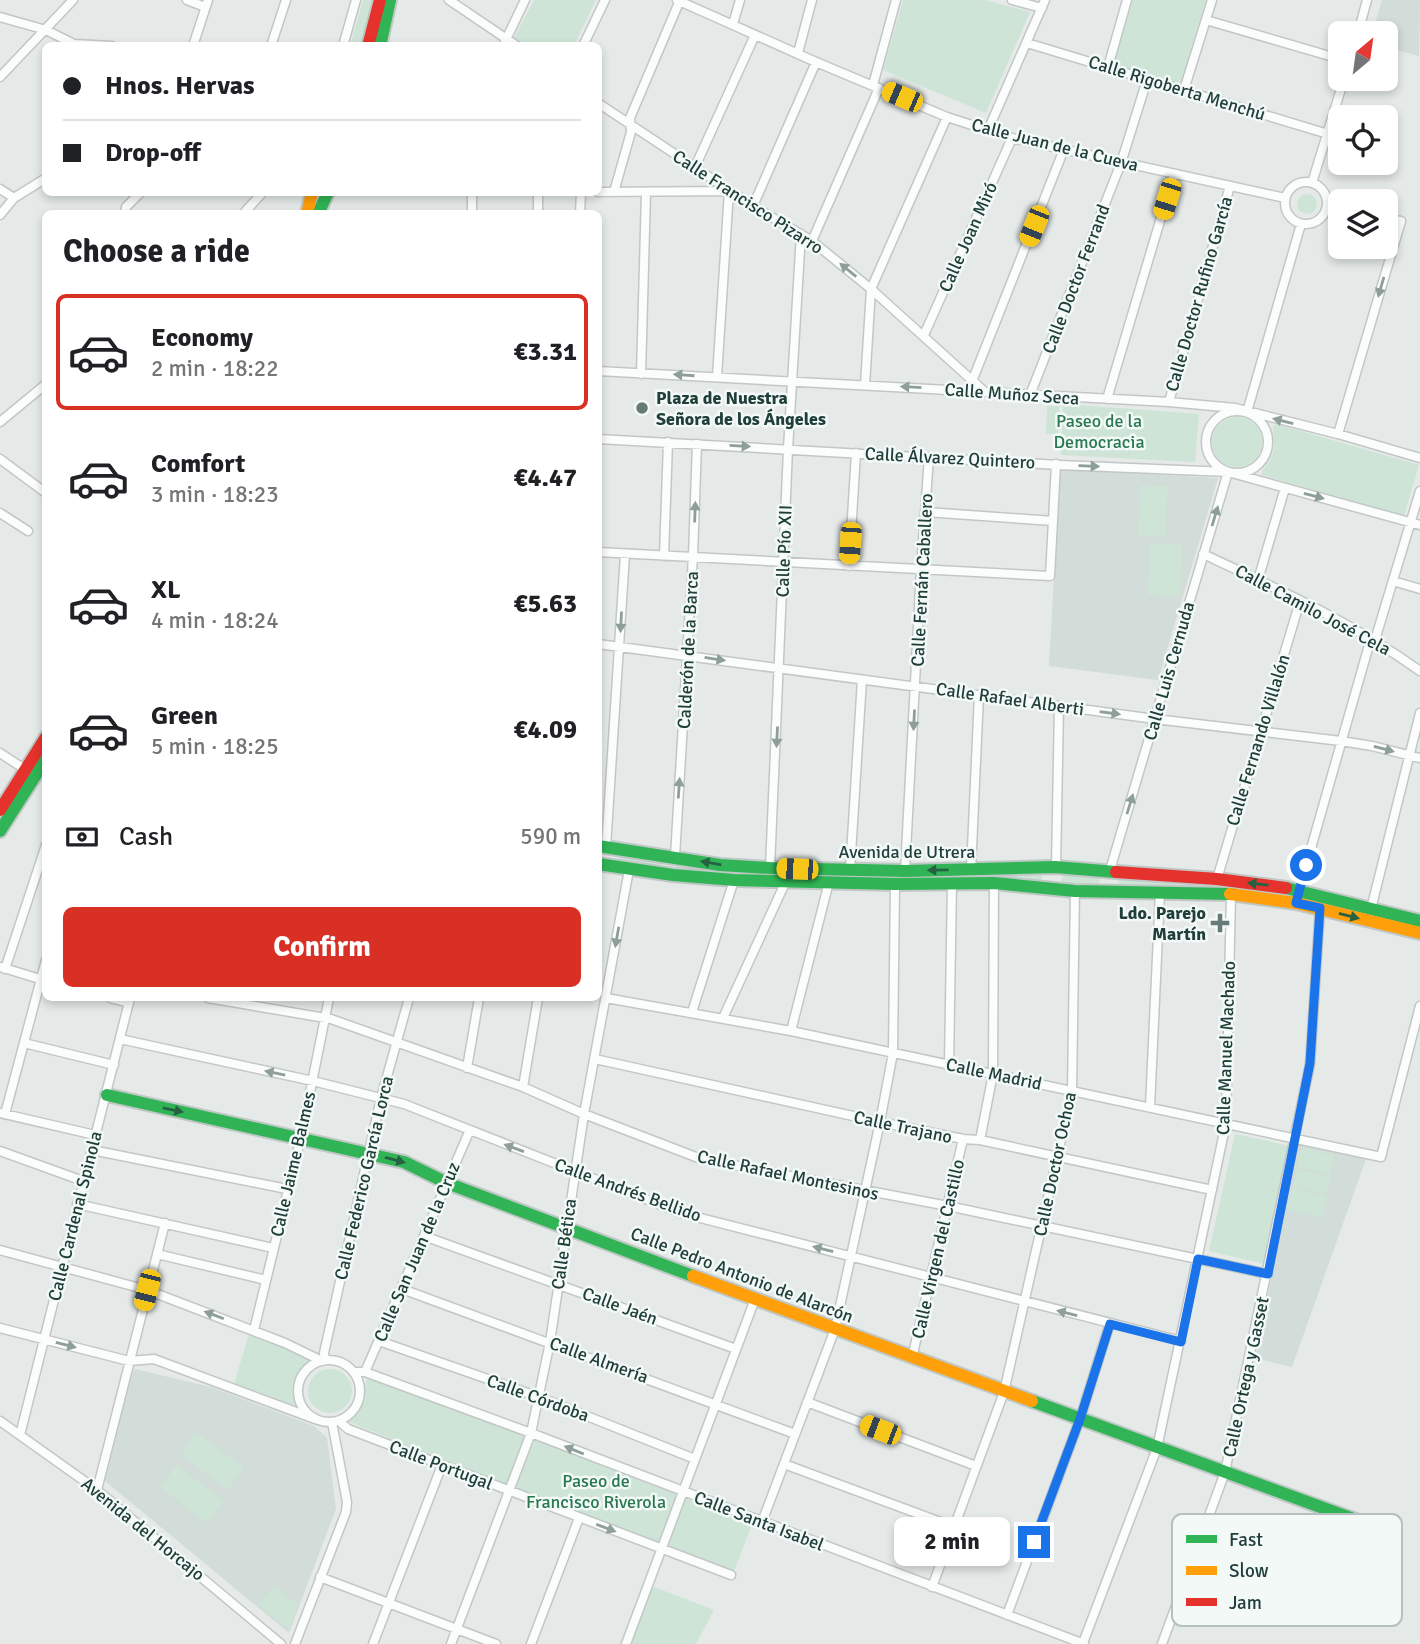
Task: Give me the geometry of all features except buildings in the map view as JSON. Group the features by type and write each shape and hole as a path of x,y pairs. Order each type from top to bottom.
{"street":[{"path":"0,77 73,0"},
{"path":"187,0 207,4 194,42"},
{"path":"272,42 286,0"},
{"path":"344,42 356,0"},
{"path":"369,42 380,0"},
{"path":"381,42 390,0"},
{"path":"449,0 505,42 525,0"},
{"path":"585,42 605,0"},
{"path":"614,192 631,132 629,118 679,0"},
{"name":"Calle Juan de la Cueva","path":"679,0 947,117 1012,138 1285,198"},
{"path":"733,24 740,0"},
{"path":"798,53 812,0"},
{"path":"812,241 876,86 896,0"},
{"path":"988,130 1043,4 1012,0"},
{"path":"1108,67 1127,0"},
{"path":"1184,90 1212,0"},
{"path":"1361,21 1367,0"},
{"path":"0,17 46,30 70,42"},
{"path":"1206,20 1328,56"},
{"path":"695,167 755,35"},
{"name":"Calle Rigoberta Menchú","path":"1027,43 1328,134"},
{"path":"753,206 816,62"},
{"name":"Calle Doctor Ferrand","path":"1030,395 1121,163 1147,80"},
{"name":"Calle Francisco Pizarro","path":"602,106 729,191 812,241 924,335 985,392"},
{"path":"865,385 871,289 947,117"},
{"path":"1312,183 1328,134"},
{"name":"Calle Joan Miró","path":"924,335 1012,138"},
{"path":"973,379 1064,149"},
{"path":"1107,399 1174,174"},
{"path":"0,215 14,198 42,180"},
{"path":"1299,183 1312,183 1318,185 1326,195 1328,208 1321,220 1308,225 1295,222 1286,212 1285,198 1299,183"},
{"name":"Calle Doctor Rufino García","path":"1168,402 1230,186"},
{"path":"0,189 14,198"},
{"path":"602,192 729,191 717,377"},
{"path":"641,374 646,193"},
{"path":"126,210 137,196"},
{"path":"247,210 259,196"},
{"path":"1247,412 1301,224"},
{"name":"Calle Pío XII","path":"771,868 788,449 801,234"},
{"path":"1338,434 1390,259"},
{"name":"Calle Muñoz Seca","path":"602,371 1168,402 1235,408 1420,458"},
{"path":"0,422 42,387"},
{"path":"1247,412 1265,427 1268,450 1261,463 1253,469 1240,473 1228,472 1219,468 1210,457 1206,442 1208,431 1216,418 1225,413 1247,412"},
{"name":"Calle Álvarez Quintero","path":"602,439 1228,472 1415,524"},
{"path":"664,556 668,442"},
{"name":"Calderón de la Barca","path":"676,857 697,444"},
{"path":"849,566 856,453"},
{"name":"Calle Fernán Caballero","path":"905,871 929,457"},
{"path":"0,459 42,490"},
{"path":"602,552 693,556 783,564 1049,576 1055,464"},
{"name":"Calle Luis Cernuda","path":"1110,870 1228,472"},
{"path":"1258,580 1285,488"},
{"path":"1297,897 1373,639 1415,524 1420,491"},
{"path":"926,512 1053,521"},
{"path":"0,513 28,531"},
{"path":"602,847 620,647 625,554"},
{"name":"Calle Camilo José Cela","path":"1203,554 1373,639 1420,671"},
{"path":"1393,581 1420,589"},
{"name":"Calle Fernando Villalón","path":"1217,879 1300,601"},
{"name":"Calle Rafael Alberti","path":"602,645 1260,733 1341,741 1420,758"},
{"path":"850,870 862,680"},
{"path":"971,870 979,695"},
{"path":"1049,887 1047,877 1055,867 1059,706"},
{"path":"1371,909 1420,713"},
{"path":"0,810 42,744"},
{"path":"0,753 26,770"},
{"path":"26,770 42,765"},
{"path":"0,831 42,767"},
{"name":"Avenida de Utrera","path":"602,847 720,865 771,868 905,871 1055,867 1110,870"},
{"path":"42,856 2,968 42,980"},
{"path":"673,875 676,857"},
{"name":"Avenida de Utrera","path":"602,865 734,880 895,884 994,883 1076,891 1112,890"},
{"name":"Calle Bética","path":"451,1644 531,1433 550,1342 584,1114 629,870"},
{"path":"1110,870 1217,879 1420,921"},
{"path":"1110,870 1116,878 1112,890 1297,897 1320,908 1420,933"},
{"path":"692,1013 734,880"},
{"path":"723,1018 786,881"},
{"path":"791,1031 829,882"},
{"path":"949,1065 952,883"},
{"name":"Calle Virgen del Castillo","path":"980,1140 993,1074 994,883"},
{"path":"762,1522 835,1329 880,1122 893,1053 895,884"},
{"name":"Calle Doctor Ochoa","path":"932,1587 1004,1392 1072,1091 1076,891"},
{"path":"1150,1107 1160,892"},
{"name":"Calle Manuel Machado","path":"1084,1644 1157,1448 1226,1123 1231,894"},
{"name":"Calle Ortega y Gasset","path":"1210,1514 1225,1472 1310,1063 1320,908"},
{"path":"42,983 3,1114 95,1135"},
{"name":"Calle Madrid","path":"606,998 791,1031 1381,1157 1420,1006"},
{"name":"Calle Cardenal Spinola","path":"20,1435 130,1001"},
{"name":"Calle Rafael Montesinos","path":"226,1001 325,1018 523,1087 584,1114 701,1159 948,1206 1268,1274"},
{"name":"Calle Jaime Balmes","path":"254,1330 301,1137 329,1001"},
{"name":"Calle Federico García Lorca","path":"323,1361 380,1098 408,1001"},
{"path":"467,1068 478,1001"},
{"path":"523,1087 537,1001"},
{"name":"Calle Andrés Bellido","path":"120,1039 380,1098 575,1170 681,1213 1181,1342"},
{"path":"24,1043 114,1065"},
{"name":"Calle Trajano","path":"595,1059 880,1122 980,1140 1212,1190"},
{"name":"Calle Pedro Antonio de Alarcón","path":"107,1095 404,1161 447,1183 912,1358 1340,1514"},
{"name":"Calle San Juan de la Cruz","path":"365,1373 470,1132"},
{"name":"Calle Virgen del Castillo","path":"912,1358 963,1139"},
{"path":"92,1150 287,1189"},
{"path":"0,1151 83,1181"},
{"path":"77,1204 273,1248"},
{"path":"97,1490 165,1223"},
{"name":"Calle Jaén","path":"424,1236 736,1349"},
{"path":"0,1250 147,1290 254,1330 323,1361"},
{"path":"158,1254 266,1280"},
{"name":"Calle Almería","path":"401,1289 795,1434"},
{"path":"626,1644 755,1299"},
{"path":"1007,1615 1080,1419 1110,1324"},
{"path":"0,1328 130,1361 154,1359 315,1419 336,1421 352,1413 359,1400 359,1381 354,1372 339,1361 323,1361 305,1371 299,1386 301,1405 315,1419"},
{"name":"Calle Córdoba","path":"379,1341 539,1397 695,1459"},
{"name":"Calle Santa Isabel","path":"354,1372 365,1373 531,1433 1084,1644"},
{"path":"807,1402 976,1466"},
{"name":"Avenida del Horcajo","path":"0,1421 97,1490 281,1644"},
{"path":"295,1644 347,1507 336,1421"},
{"name":"Calle Portugal","path":"336,1421 348,1429 731,1575"},
{"path":"784,1464 954,1527"},
{"path":"373,1644 442,1465"},
{"path":"531,1644 579,1518"},
{"path":"320,1577 496,1644"},
{"name":"Calle Ortega y Gasset","path":"1162,1644 1172,1617"}],"shaded area":[{"path":"1382,0 1420,0 1419,56 1398,50 1398,21 1376,21"},
{"path":"1060,469 1218,478 1158,680 1049,666"},
{"path":"1299,1145 1366,1159 1292,1367 1255,1358"},
{"path":"135,1369 211,1387 314,1426 327,1438 336,1509 289,1633 105,1481 129,1382"}],"green space":[{"path":"363,0 375,0 365,42 351,42"},
{"path":"534,0 596,0 575,42 520,42 514,38"},
{"path":"903,0 985,0 1030,12 986,113 883,70"},
{"path":"1133,0 1206,0 1180,85 1114,64"},
{"path":"1307,194 1314,197 1317,204 1314,211 1307,214 1300,211 1297,204 1300,197"},
{"name":"Paseo de la Democracia","path":"1063,404 1199,414 1195,462 1061,455"},
{"path":"1047,406 1059,406 1058,434 1046,434"},
{"path":"1237,417 1255,424 1262,442 1255,460 1237,467 1219,460 1212,442 1219,424"},
{"path":"1276,424 1419,465 1404,516 1262,475 1274,449 1273,427"},
{"path":"1141,485 1168,486 1165,536 1138,535"},
{"path":"1150,543 1182,544 1180,596 1148,595"},
{"path":"619,855 661,860 663,863 660,868 619,861"},
{"path":"1042,874 1042,882 985,879 985,877"},
{"path":"1064,875 1097,876 1100,880 1097,885 1064,885 1061,880"},
{"path":"1119,877 1176,884 1176,885 1118,886"},
{"path":"1235,1134 1290,1146 1265,1264 1209,1251"},
{"path":"1301,1148 1334,1155 1330,1175 1297,1167"},
{"path":"1297,1169 1330,1177 1327,1194 1293,1187"},
{"path":"1292,1188 1327,1196 1322,1218 1287,1210"},
{"path":"249,1334 303,1354 309,1359 296,1381 295,1404 291,1405 234,1384"},
{"path":"330,1369 345,1376 352,1391 345,1406 330,1413 315,1406 308,1391 315,1376"},
{"name":"Paseo de Francisco Riverola","path":"367,1378 526,1437 507,1485 349,1422 362,1404"},
{"path":"196,1433 244,1467 228,1490 181,1455"},
{"name":"Paseo de Francisco Riverola","path":"535,1440 678,1495 659,1543 515,1487"},
{"path":"177,1465 224,1501 206,1523 160,1487"},
{"path":"685,1498 752,1524 734,1571 668,1547"},
{"path":"649,1585 714,1610 696,1644 626,1644"},
{"path":"274,1586 298,1605 289,1629 258,1605"}],"traffic: fast":[{"path":"381,42 390,0"},
{"path":"320,210 326,196"},
{"path":"0,831 42,765"},
{"path":"602,847 720,865 770,868 905,871 1055,867 1116,872"},
{"path":"602,865 673,875 734,880 895,884 994,883 1075,891 1230,894"},
{"path":"1286,888 1420,921"},
{"path":"107,1095 404,1162 447,1183 693,1276"},
{"path":"1032,1401 1340,1514"}],"traffic: slow":[{"path":"308,210 311,196"},
{"path":"1230,894 1296,903 1420,933"},
{"path":"693,1276 1032,1401"}],"traffic: jam":[{"path":"369,42 380,0"},
{"path":"0,810 42,743"},
{"path":"1116,872 1217,879 1286,888"}],"place":[{"name":"Plaza de Nuestra Señora de los Ángeles","path":"642,408"},
{"name":"Ldo. Parejo Martín","path":"1220,923"}],"route":[{"path":"1034,1542 1080,1419 1110,1324 1181,1342 1198,1259 1268,1274 1310,1063 1320,908 1296,903 1306,865"}]}
